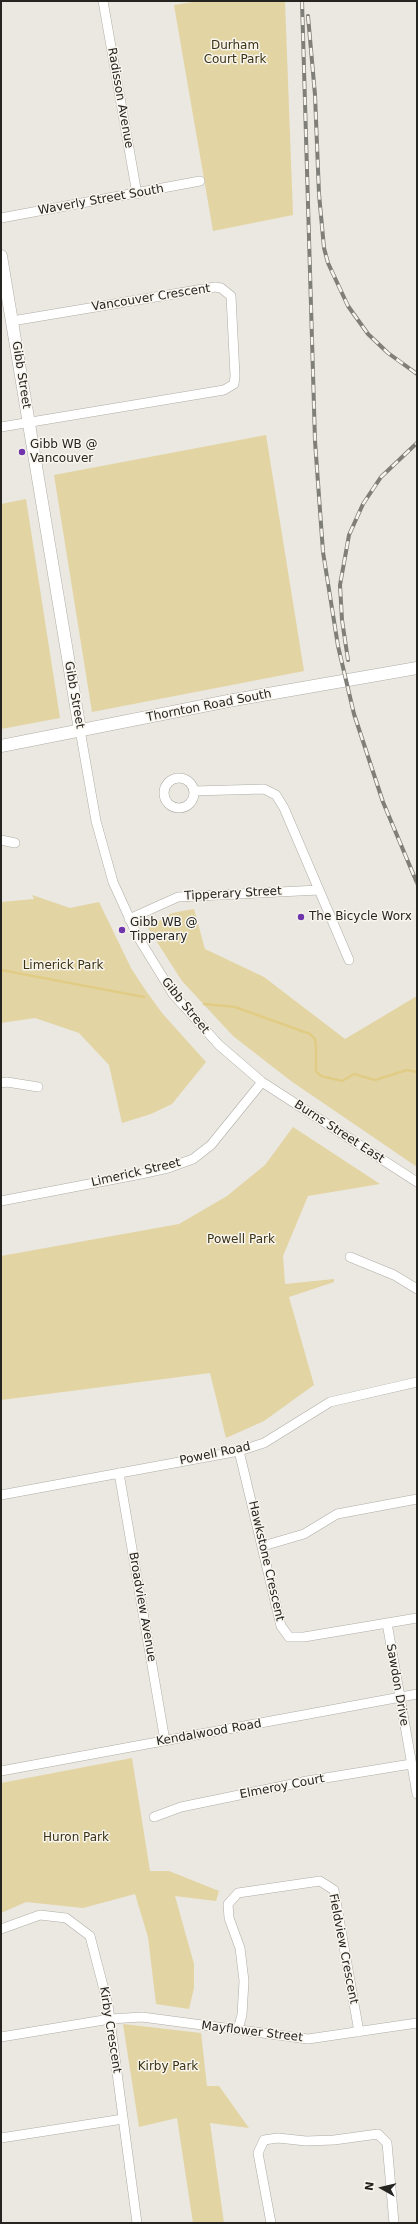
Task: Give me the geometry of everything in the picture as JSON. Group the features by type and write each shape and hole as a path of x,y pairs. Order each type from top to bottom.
{"main road":[{"name":"Gibb Street","path":"1,256 80,730"},
{"name":"Thornton Road South","path":"1,746 228,701 417,668"}],"street":[{"name":"Radisson Avenue","path":"103,1 137,194"},
{"name":"Waverly Street South","path":"1,218 137,194 200,181"},
{"name":"Vancouver Crescent","path":"12,321 215,287 226,290 231,296 236,376 234,384 229,388 214,392 29,422"},
{"path":"1,427 29,422"},
{"name":"Gibb Street","path":"80,730 101,842 113,882 129,919 160,975 190,1015 219,1045 262,1082"},
{"path":"194,791 264,789 276,796 284,808 349,960"},
{"path":"1,840 15,843"},
{"name":"Tipperary Street","path":"129,919 178,897 318,890"},
{"path":"1,1083 6,1082 38,1087"},
{"name":"Burns Street East","path":"262,1082 417,1182"},
{"name":"Limerick Street","path":"1,1201 168,1168 194,1158 211,1145 262,1082"},
{"path":"350,1257 394,1275 417,1289"},
{"name":"Powell Road","path":"1,1495 239,1452 264,1443 330,1402 417,1382"},
{"name":"Hawkstone Crescent","path":"239,1452 263,1546 281,1626 289,1637 304,1637 417,1618"},
{"name":"Broadview Avenue","path":"119,1473 165,1741"},
{"path":"263,1546 304,1534 337,1514 417,1499"},
{"name":"Sawdon Drive","path":"387,1623 417,1794"},
{"name":"Kendalwood Road","path":"1,1771 417,1694"},
{"name":"Elmeroy Court","path":"154,1817 181,1807 307,1781 411,1764"},
{"name":"Fieldview Crescent","path":"238,2029 242,2015 244,1981 240,1948 229,1918 228,1904 238,1893 320,1880 334,1890 359,2032"},
{"name":"Kirby Crescent","path":"1,1929 40,1915 66,1918 90,1936 108,2005 137,2223"},
{"name":"Mayflower Street","path":"1,2037 110,2019 142,2017 171,2023 238,2029 308,2040 417,2024"},
{"path":"1,2138 123,2119"},
{"path":"271,2223 258,2153 264,2140 278,2138 306,2141 334,2140 378,2134 387,2143 394,2223"}],"green space":[{"name":"Durham Court Park","path":"199,1 285,1 293,215 213,231 174,5"},
{"path":"266,435 304,671 92,712 54,475"},
{"path":"26,499 60,718 1,729 1,504"},
{"name":"Limerick Park","path":"32,895 70,908 99,902 131,968 144,988 162,1013 206,1062 172,1104 151,1114 122,1123 109,1065 79,1033 35,1018 1,1023 1,902 34,899"},
{"path":"194,909 205,949 264,977 345,1039 417,996 417,1167 291,1081 233,1036 182,981 148,928 172,913"},
{"name":"Powell Park","path":"293,1127 380,1184 308,1196 283,1256 285,1284 334,1279 334,1282 289,1297 314,1385 264,1421 226,1438 210,1373 1,1400 1,1256 179,1224 227,1196 265,1165"},
{"name":"Huron Park","path":"132,1758 150,1871 169,1871 219,1891 216,1901 175,1896 194,1964 194,1988 189,2009 156,2004 148,1937 135,1894 83,1908 26,1902 1,1913 1,1783"},
{"name":"Kirby Park","path":"123,2024 201,2033 207,2086 219,2086 249,2128 210,2123 224,2223 193,2223 177,2118 139,2127"}],"waterway":[{"path":"1,970 144,997"},
{"path":"204,1004 235,1007 310,1034 315,1039 316,1071 321,1076 342,1081 354,1074 375,1080 407,1070 417,1072"}],"railway":[{"path":"302,1 315,441 323,552 338,646 354,714 383,802 417,883"},
{"path":"308,16 315,95 319,194 324,248 328,263 348,306 368,334 388,353 417,374"},
{"path":"348,660 342,620 340,585 349,535 363,504 381,477 417,443"}],"place":[{"name":"Gibb WB @ Vancouver","path":"22,452"},
{"name":"The Bicycle Worx","path":"301,917"},
{"name":"Gibb WB @ Tipperary","path":"122,930"}]}
